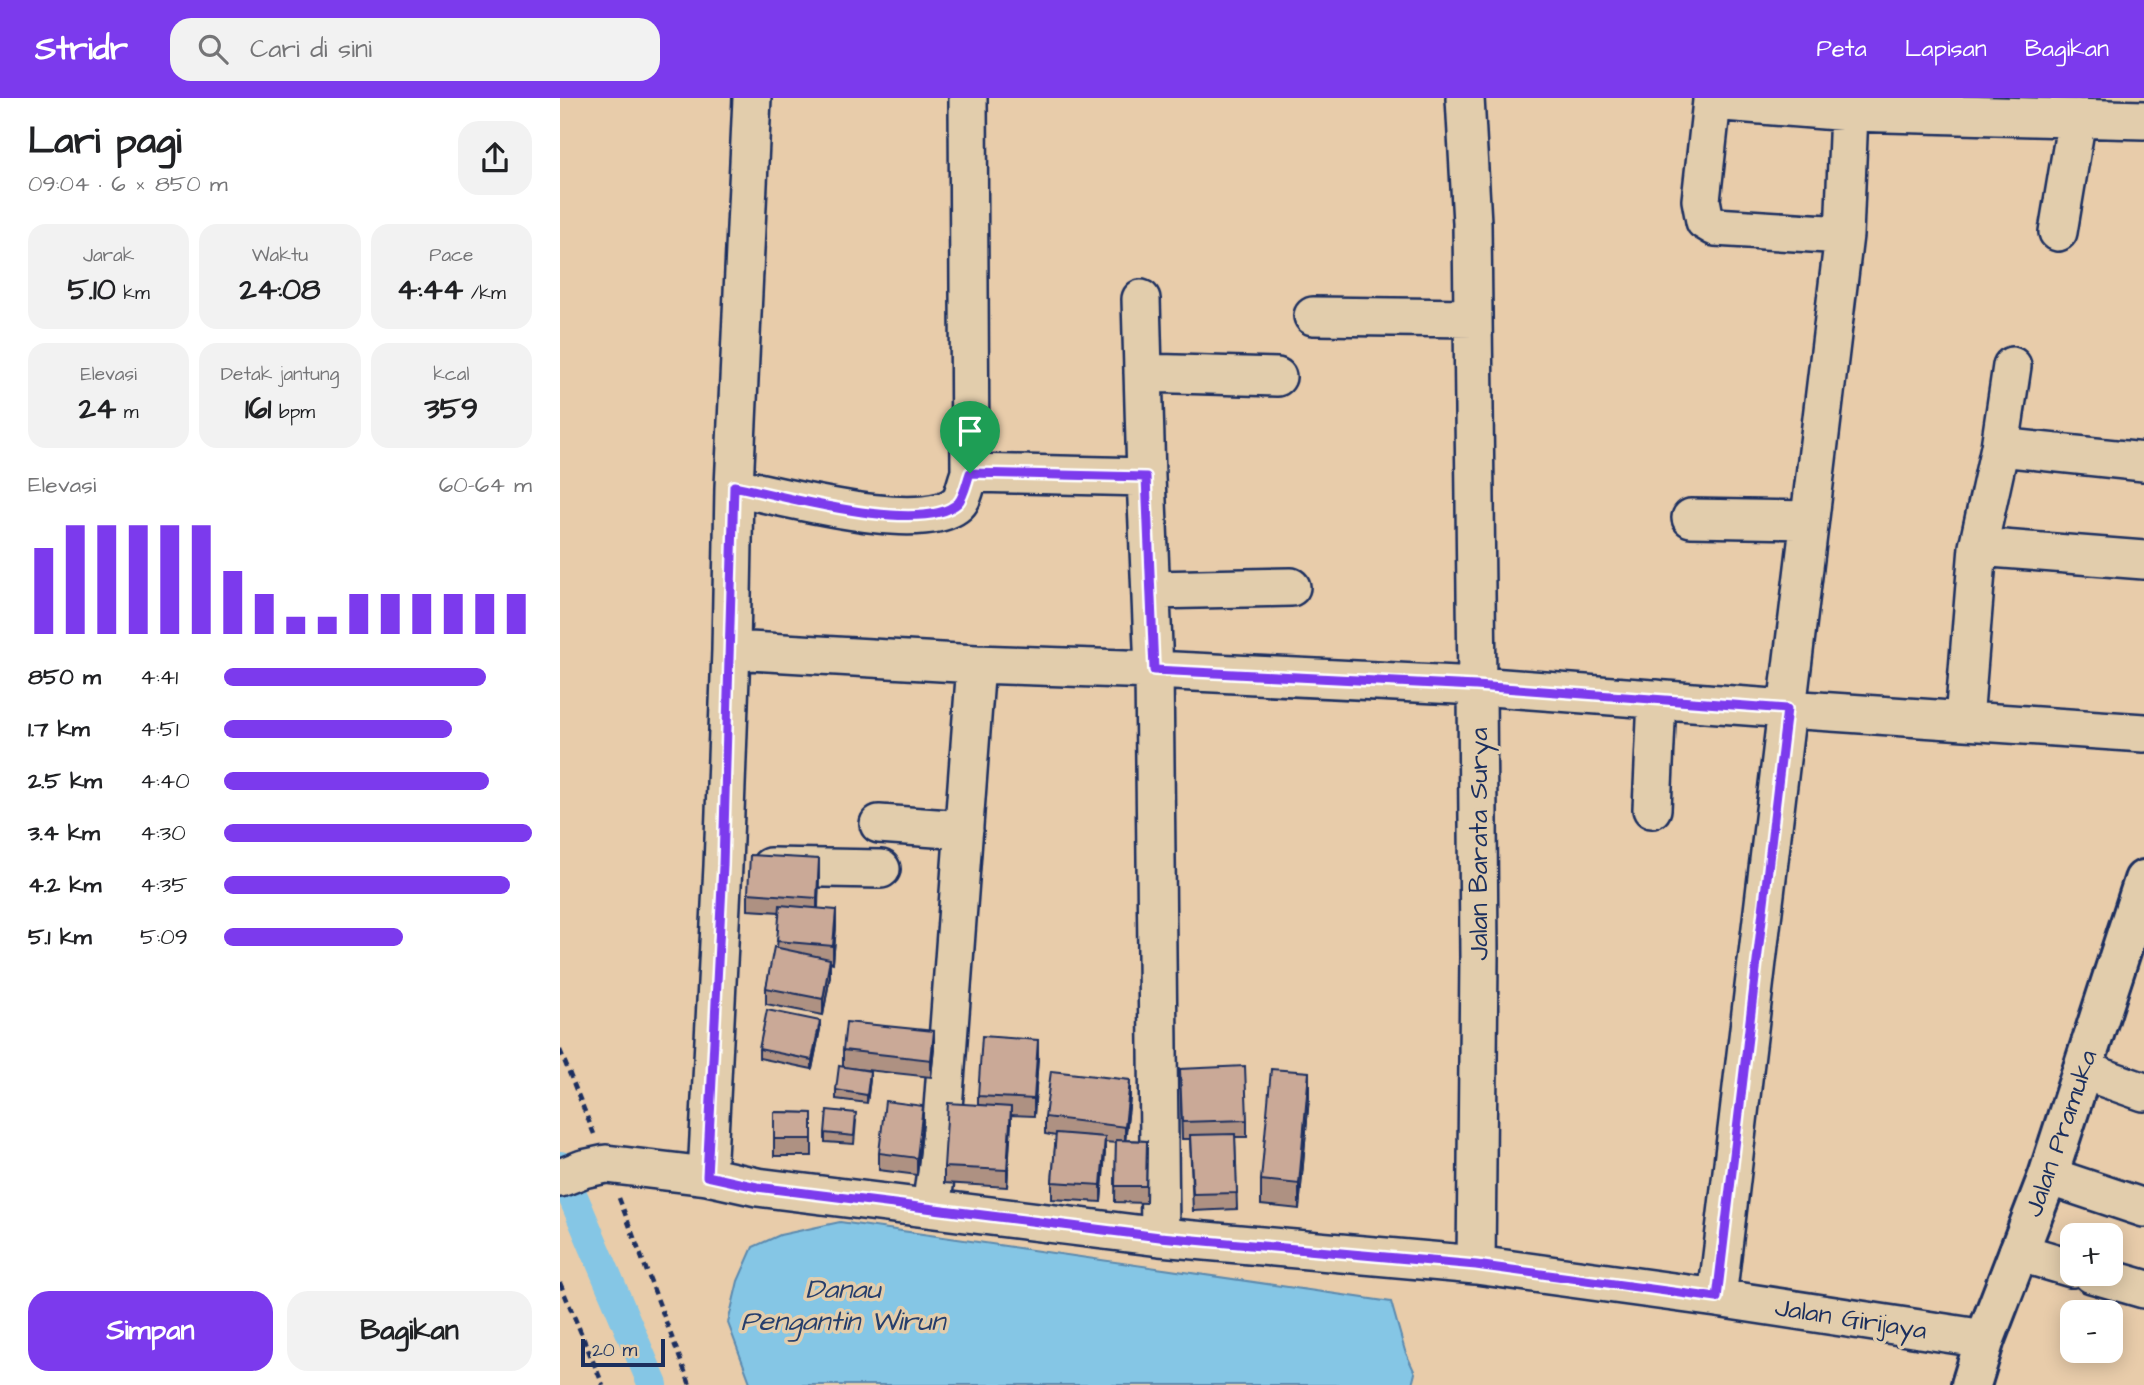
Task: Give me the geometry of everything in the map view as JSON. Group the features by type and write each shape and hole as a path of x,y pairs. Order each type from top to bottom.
{"main road":[{"name":"Jalan Pramuka","path":"1971,1385 1985,1339 2048,1175 2144,880"}],"street":[{"path":"707,1176 723,866 734,486 752,98"},
{"path":"734,486 828,508 912,515 943,512 959,502 970,473 968,98"},
{"name":"Jalan Barata Surya","path":"1465,98 1472,223 1473,318 1479,971 1476,1265"},
{"path":"1844,235 1715,228 1705,221 1701,200 1712,100 1849,112 2144,120"},
{"path":"583,1170 707,1176 757,1187 1160,1237 1476,1265 1717,1298 1844,235 1849,112"},
{"path":"2059,232 2077,118"},
{"path":"1141,299 1154,670 1160,1237"},
{"path":"1313,316 1473,318"},
{"path":"1964,720 1978,547 2000,447 2012,366"},
{"path":"1143,373 1277,377"},
{"path":"2000,447 2144,462"},
{"path":"970,473 1146,477"},
{"path":"1691,518 1809,520"},
{"path":"1978,547 2144,560"},
{"path":"1152,590 1291,587"},
{"path":"731,650 976,664 1476,686 2144,733"},
{"path":"931,1208 941,1135 976,664"},
{"path":"1652,809 1657,698"},
{"path":"879,824 964,830"},
{"path":"723,866 881,869"},
{"path":"2082,1070 2144,1092"},
{"path":"2048,1175 2144,1208"},
{"path":"2018,1252 2060,1264"},
{"path":"2123,1283 2144,1289"},
{"name":"Jalan Girijaya","path":"1717,1298 1985,1339"}],"path":[{"path":"560,1050 583,1170 690,1385"},
{"path":"560,1283 603,1385"}],"water":[{"name":"Danau Pengantin Wirun","path":"840,1222 1391,1302 1405,1351 1415,1373 1412,1385 751,1385 728,1323 738,1281 753,1247 780,1235"}],"building":[{"path":"750,855 819,859 817,898 748,893"},
{"path":"780,905 836,910 833,946 777,941"},
{"path":"774,947 830,959 823,999 766,988"},
{"path":"767,1010 820,1021 812,1060 759,1049"},
{"path":"846,1022 934,1031 931,1060 843,1050"},
{"path":"982,1036 1038,1040 1034,1099 978,1096"},
{"path":"839,1066 870,1071 867,1095 836,1090"},
{"path":"1245,1066 1247,1120 1182,1122 1180,1069"},
{"path":"1271,1069 1309,1072 1299,1184 1261,1180"},
{"path":"1051,1071 1130,1080 1125,1127 1045,1117"},
{"path":"885,1101 923,1106 917,1158 879,1153"},
{"path":"948,1103 1011,1107 1007,1170 944,1167"},
{"path":"827,1110 856,1113 854,1136 825,1133"},
{"path":"774,1112 812,1113 812,1139 774,1139"},
{"path":"1056,1133 1105,1137 1101,1185 1052,1182"},
{"path":"1235,1134 1237,1193 1193,1194 1190,1135"},
{"path":"1116,1140 1147,1141 1146,1186 1115,1186"}],"waterway":[{"path":"560,1166 653,1385"}],"route":[{"path":"970,473 1146,477 1154,670 1476,686 1787,709 1717,1298 1476,1265 1160,1237 757,1187 707,1176 723,866 734,486 828,508 912,515 943,512 959,502 970,473"}]}
